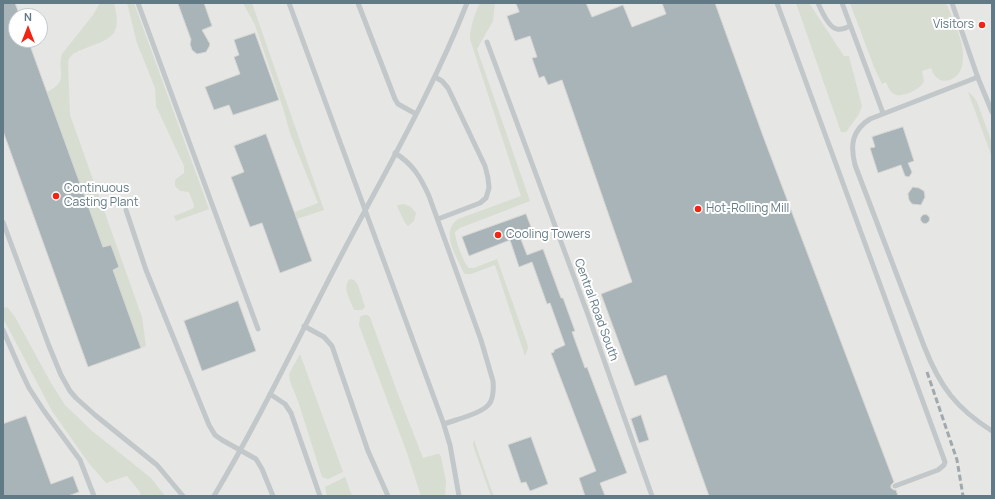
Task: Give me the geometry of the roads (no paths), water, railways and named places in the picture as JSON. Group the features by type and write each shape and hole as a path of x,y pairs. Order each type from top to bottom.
{"lane":[{"path":"138,3 258,329"},
{"path":"289,3 444,424 450,445 459,496"},
{"path":"358,3 398,104 416,114"},
{"path":"214,496 241,450 304,326 435,77 467,3"},
{"path":"777,3 944,462 942,468 896,486"},
{"path":"818,3 826,18 834,28 838,29 850,26"},
{"path":"842,3 883,113"},
{"path":"952,3 992,112"},
{"name":"Central Road South","path":"487,42 587,312 652,496"},
{"path":"435,77 442,81 448,88 485,166 489,184 488,194 483,201 474,206 438,219"},
{"path":"978,77 883,113 863,123 855,133 852,147 855,164 919,334 936,373 942,385 958,405 966,413 992,431"},
{"path":"395,153 408,162 421,179 438,219 481,340 488,362 493,388 492,399 486,408 444,424"},
{"path":"126,210 146,270 204,416 215,435 253,457 260,465 273,496"},
{"path":"3,222 46,340 70,391 91,411 157,466 183,496"},
{"path":"304,326 324,337 332,346 368,451 387,495"},
{"path":"3,330 30,388 44,411 80,460 94,496"},
{"path":"270,394 285,404 291,412 320,496"}],"railway":[{"path":"927,372 957,460 963,496"}],"place":[{"name":"Visitors","path":"982,25"},
{"name":"Continuous Casting Plant","path":"56,196"},
{"name":"Hot-Rolling Mill","path":"698,209"},
{"name":"Cooling Towers","path":"498,235"}]}
